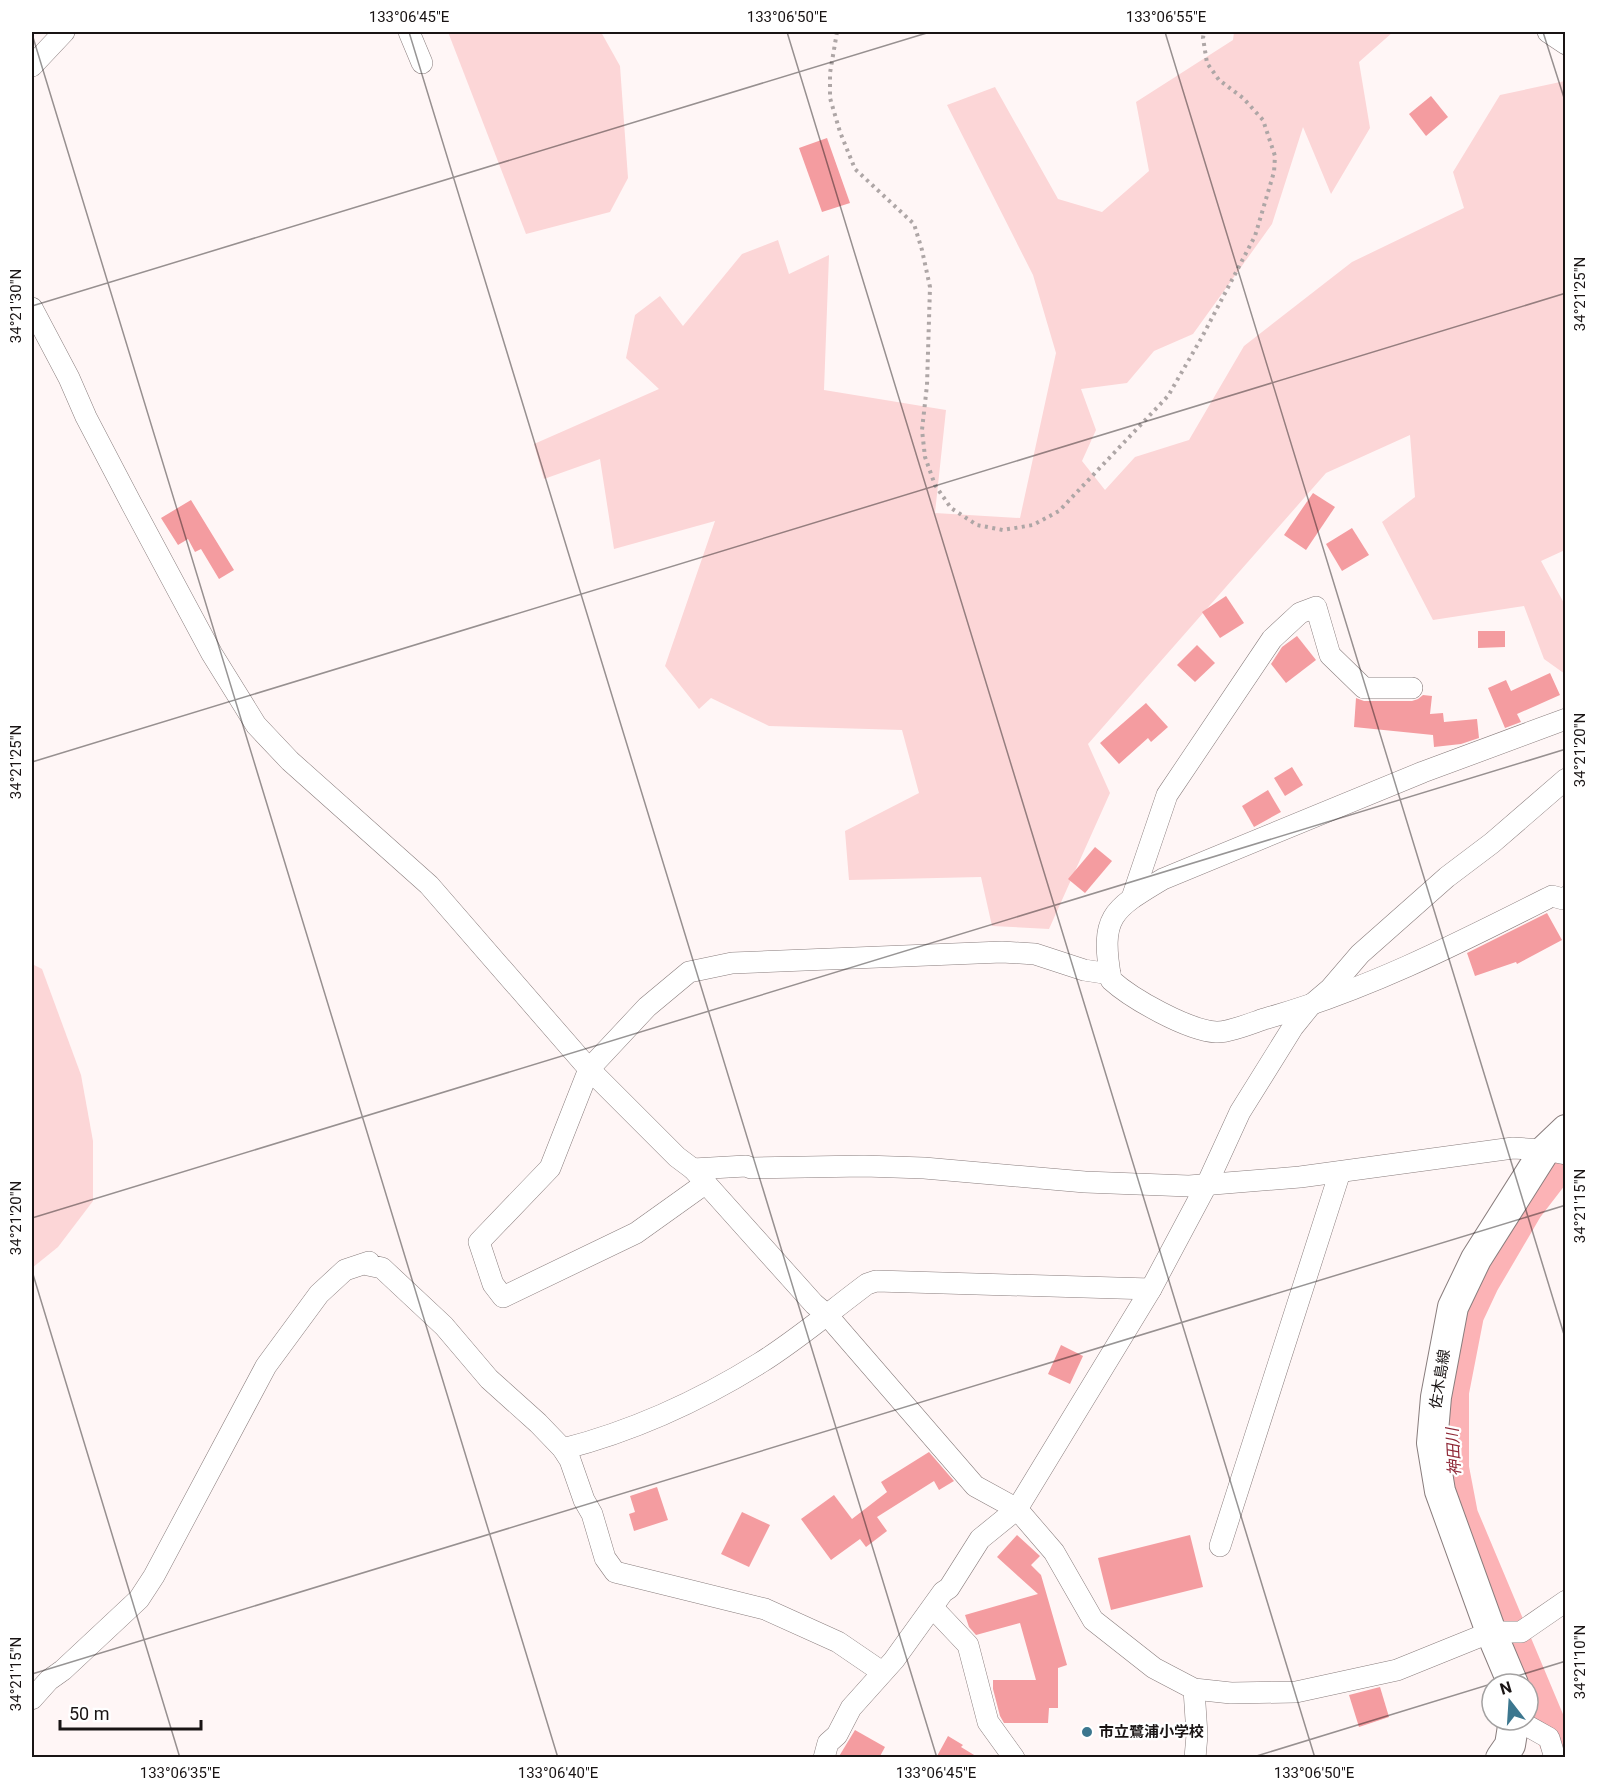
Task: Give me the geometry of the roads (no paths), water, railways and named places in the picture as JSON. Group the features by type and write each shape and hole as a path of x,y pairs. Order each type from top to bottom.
{"main road":[{"name":"佐木島線","path":"1508,1672 1440,1491 1432,1443 1436,1397 1453,1307 1476,1259 1559,1145"},
{"path":"1501,1758 1510,1744 1513,1732"}],"street":[{"path":"32,66 64,32"},
{"path":"409,32 422,63"},
{"path":"1548,32 1566,44"},
{"path":"32,308 39,340 131,502 212,654 256,725 290,761 429,885 589,1069 677,1157 700,1176 814,1304 827,1315 975,1486 1017,1509 1054,1552 1093,1620 1154,1668 1194,1689 1231,1693 1296,1692 1397,1670 1491,1632 1521,1632 1566,1601"},
{"path":"1132,898 1167,795 1272,639 1300,613 1316,607 1330,655 1364,688 1412,688"},
{"path":"1566,719 1423,772 1174,874 1132,898 1112,917 1106,948 1111,980 1123,991 1185,1024 1217,1032 1310,1006 1430,957 1552,896 1563,899 1566,897"},
{"path":"824,1758 828,1743 837,1735 851,1708 894,1660 943,1592 949,1588 980,1539 1017,1509 1151,1289 1208,1184 1240,1113 1293,1027 1360,954 1447,877 1492,843 1566,779"},
{"path":"1110,974 1084,970 1035,954 1002,952 732,963 688,972 648,1007 589,1069 550,1168 479,1242 494,1284 503,1297 636,1233 700,1176 746,1166 751,1168 864,1166 924,1168 1097,1182 1189,1186 1340,1172 1513,1148 1559,1145"},
{"path":"1220,1546 1340,1172"},
{"path":"32,1699 49,1680 63,1670 139,1599 154,1576 266,1366 319,1294 345,1270 369,1262 368,1265 382,1268 444,1326 489,1379 563,1449 570,1460 584,1500 592,1514 605,1558 615,1572 765,1609 838,1642 882,1672"},
{"path":"563,1449 599,1440 660,1417 760,1363 867,1284 876,1281 1151,1289"},
{"path":"933,1608 968,1645 988,1722 1014,1758"},
{"path":"1194,1689 1197,1735 1195,1758"},
{"path":"1538,1732 1549,1738 1555,1758"}],"waterway":[{"name":"神田川","path":"1563,1758 1461,1515 1452,1468 1452,1392 1467,1315 1482,1283 1526,1208 1566,1156"}],"place":[{"name":"市立鷺浦小学校","path":"1087,1732"}]}
